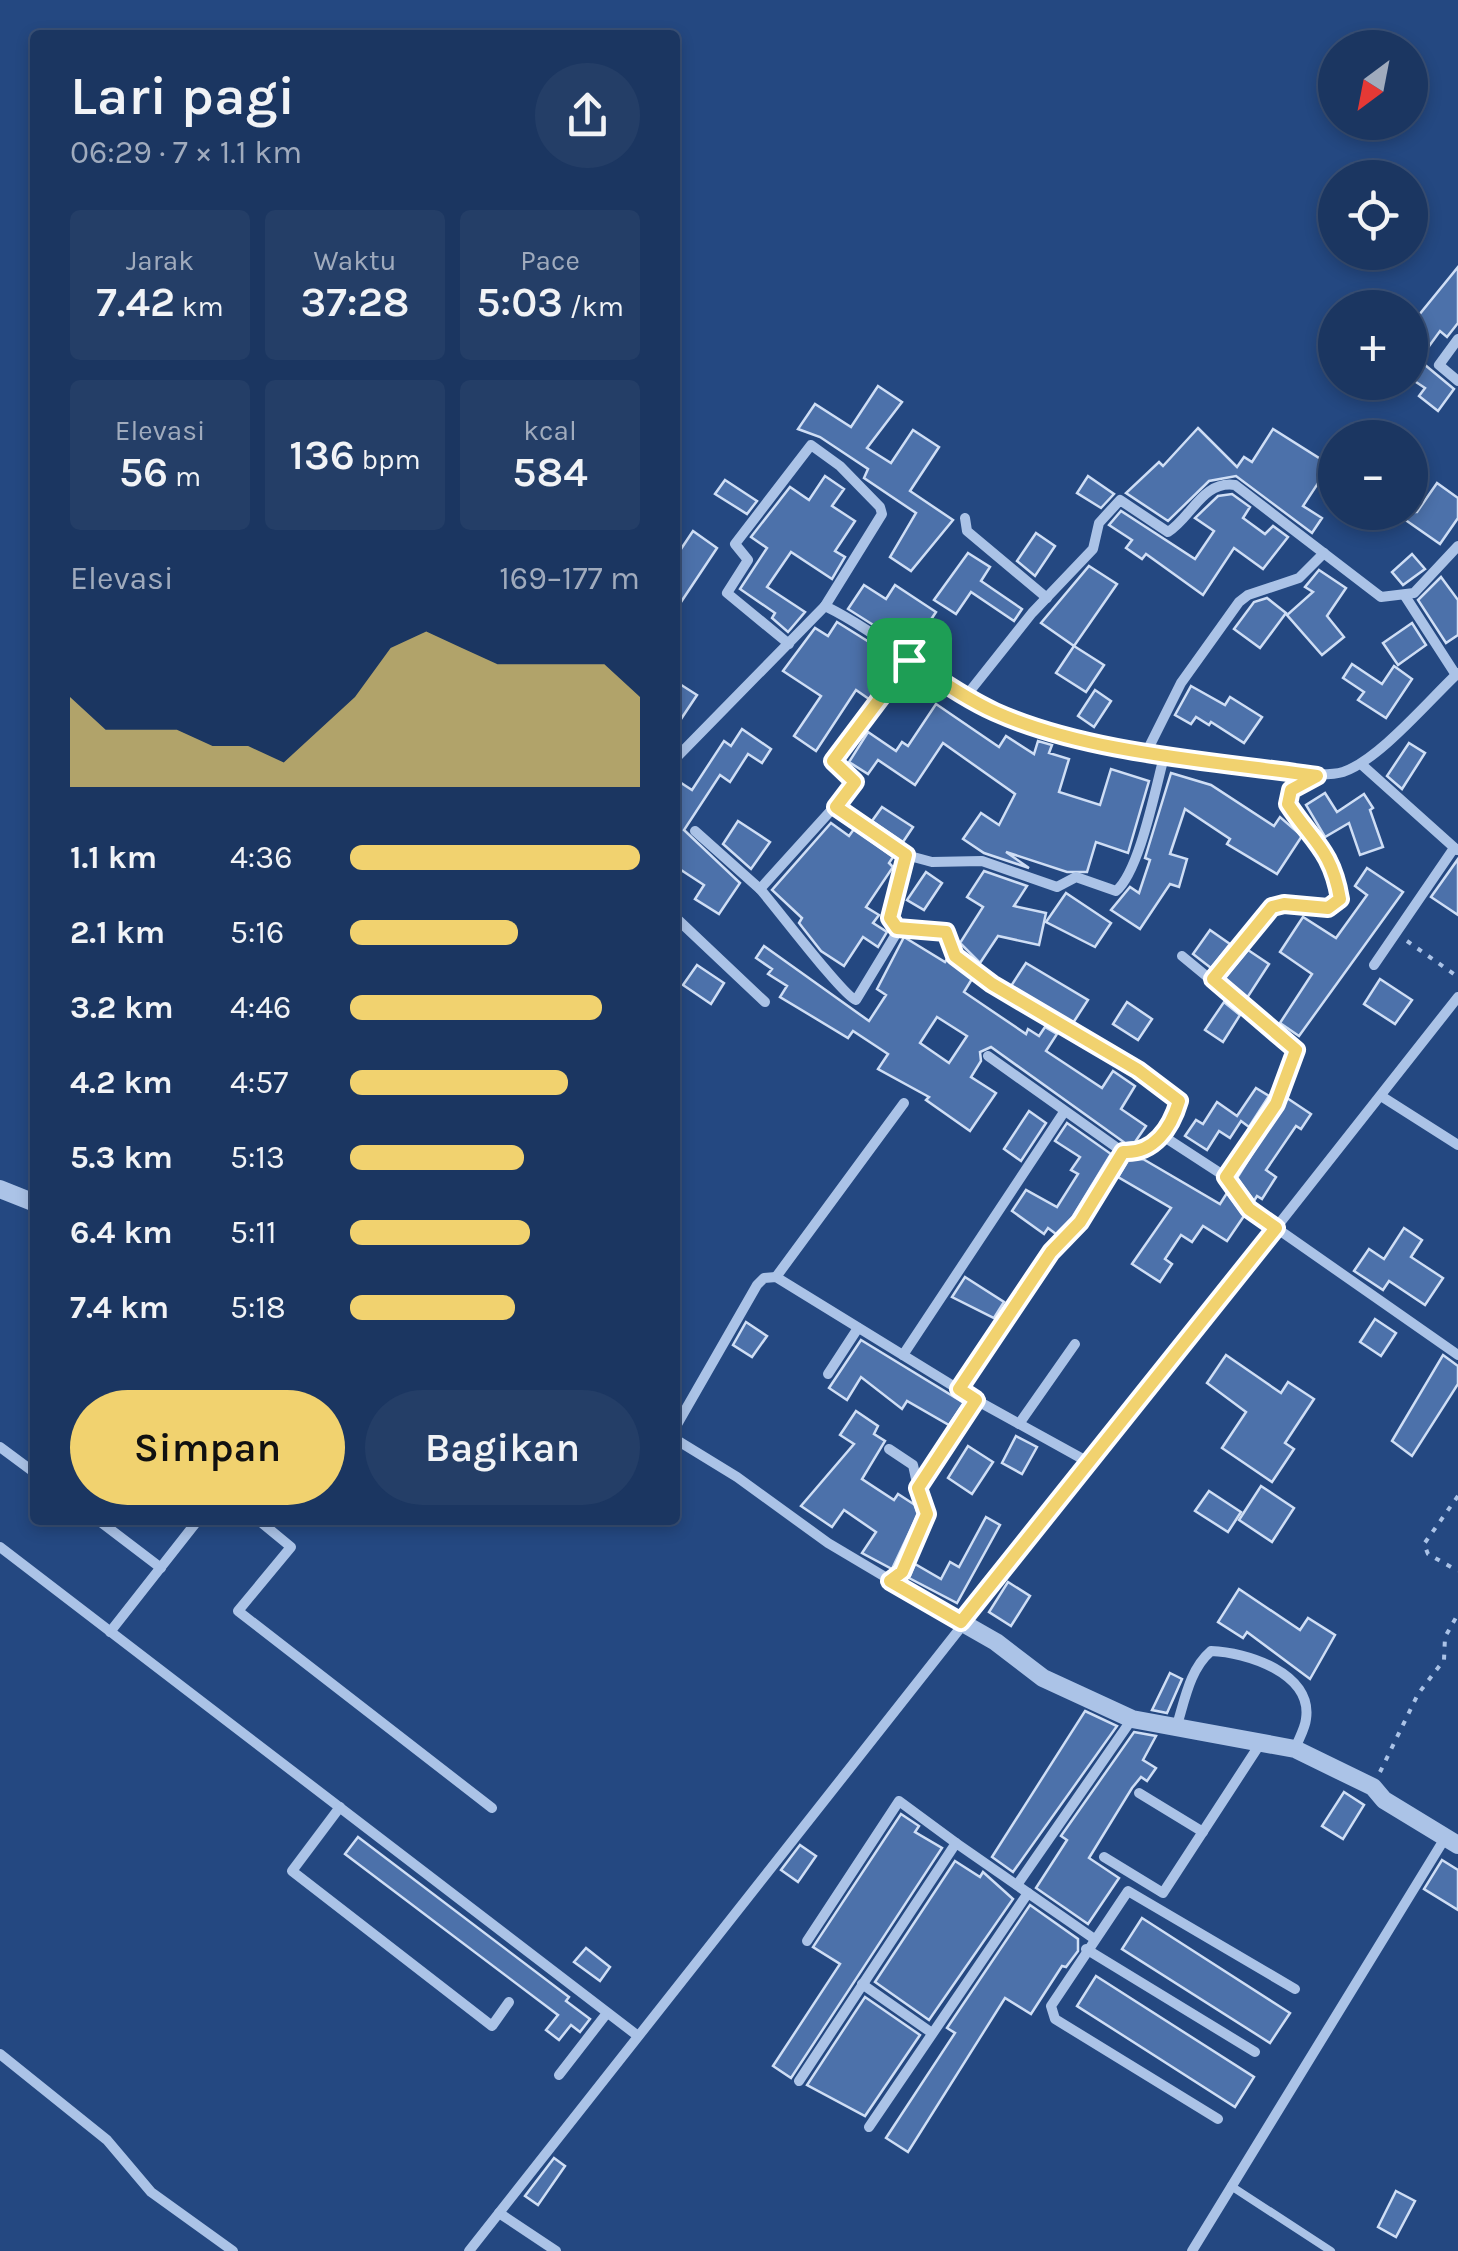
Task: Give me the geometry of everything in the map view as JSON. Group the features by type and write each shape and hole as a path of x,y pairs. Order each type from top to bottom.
{"street":[{"path":"1458,338 1439,365 1458,381"},
{"path":"680,754 789,644 825,606 882,511 840,466 812,446 735,544 748,560 727,593 789,644"},
{"path":"966,696 1093,548 1100,523 1120,500 1168,532 1206,493 1236,484 1369,591 1382,597 1404,596 1422,585 1458,546"},
{"path":"965,518 969,533 1047,598"},
{"path":"1147,751 1181,684 1239,602 1248,595 1299,578 1324,552"},
{"path":"1213,979 1272,907 1284,904 1328,908 1338,903 1336,873 1327,852 1288,799 1291,790 1317,776 1362,764 1457,674 1404,596"},
{"path":"825,606 966,696 1032,726 1147,751 1317,776"},
{"path":"760,889 855,782 835,764 834,758 909,660"},
{"path":"836,807 906,855 932,862 982,861 1057,886 1076,877 1116,890 1123,884 1142,834 1165,753"},
{"path":"1362,764 1456,849 1374,966"},
{"path":"695,831 760,889 853,1000 862,996 897,928 890,906 906,855"},
{"path":"680,922 766,1002"},
{"path":"897,928 946,932 955,956 992,984 1176,1096 1178,1105 1163,1136 1142,1150 1123,1152 988,1056"},
{"path":"1182,956 1296,1050 1276,1104 1226,1177"},
{"path":"469,2251 961,1622 1458,997"},
{"path":"1381,1096 1458,1145"},
{"path":"776,1276 904,1103"},
{"path":"903,1355 1064,1112"},
{"path":"1163,1136 1226,1177 1249,1209 1458,1355"},
{"path":"959,1389 1051,1252 1080,1222 1123,1152"},
{"path":"0,1189 30,1200"},
{"path":"680,1419 757,1286 764,1278 776,1276 976,1400 1090,1462"},
{"path":"828,1374 858,1328"},
{"path":"1019,1424 1074,1344"},
{"path":"918,1488 976,1400"},
{"path":"680,1442 890,1581 996,1642 1044,1678 1132,1719 1177,1724 1295,1749 1373,1787 1384,1800 1452,1841 1192,2251"},
{"path":"0,1446 30,1469"},
{"path":"889,1449 913,1465 927,1514 902,1572 890,1581"},
{"path":"105,1525 162,1568"},
{"path":"110,1632 194,1525"},
{"path":"266,1525 291,1547 238,1610 492,1808"},
{"path":"0,1547 638,2036"},
{"path":"1177,1724 1192,1678 1208,1654 1248,1656 1285,1676 1300,1694 1306,1719 1295,1749"},
{"path":"1018,1885 1132,1719"},
{"path":"1104,1857 1163,1894 1260,1744"},
{"path":"1139,1793 1203,1832"},
{"path":"807,1941 899,1801 1094,1938"},
{"path":"340,1807 292,1871 492,2026 509,2002"},
{"path":"800,2081 956,1842"},
{"path":"870,2127 1028,1892"},
{"path":"1218,2118 1052,2016 1051,2006 1122,1894 1134,1892 1295,1989"},
{"path":"1086,1949 1255,2052"},
{"path":"862,1984 932,2033"},
{"path":"559,2075 607,2012"},
{"path":"0,2054 107,2140 151,2192 234,2251"},
{"path":"498,2214 556,2251"}],"lane":[{"path":"1231,2186 1331,2251"}],"path":[{"path":"1395,932 1458,977"},
{"path":"1458,1496 1424,1544 1428,1554 1458,1571"},
{"path":"1373,1787 1418,1694 1444,1660 1445,1637 1458,1614"}],"building":[{"path":"1458,267 1458,323 1447,337 1440,331 1428,348 1428,304"},
{"path":"1428,367 1454,389 1438,411 1424,400 1428,400"},
{"path":"878,386 902,402 867,448 891,463 913,430 939,447 910,491 953,520 911,571 890,557 916,513 864,478 868,469 820,437 798,429 815,404 851,427"},
{"path":"1198,428 1237,467 1244,457 1252,462 1273,429 1318,457 1318,483 1303,506 1318,515 1318,524 1312,533 1236,476 1209,481 1168,521 1126,493 1159,462 1163,466"},
{"path":"825,476 844,489 832,506 855,521 835,551 845,557 832,579 791,552 767,587 805,612 788,632 772,618 775,613 740,589 767,548 751,537 790,487 809,500"},
{"path":"1088,476 1114,494 1101,508 1077,493"},
{"path":"725,480 757,501 747,514 715,494"},
{"path":"1437,483 1458,498 1458,518 1440,544 1420,530 1428,530 1428,496"},
{"path":"1232,494 1250,507 1243,518 1265,534 1273,526 1288,537 1263,569 1234,548 1203,595 1146,554 1142,559 1126,548 1132,540 1109,525 1121,511 1195,559 1214,531 1195,518 1218,496"},
{"path":"693,531 717,548 680,604 680,550"},
{"path":"1036,533 1055,546 1035,576 1017,561"},
{"path":"968,553 990,567 981,581 1022,609 1014,621 971,592 956,614 934,600"},
{"path":"1412,554 1425,569 1403,585 1392,572"},
{"path":"1089,566 1117,584 1074,646 1041,623"},
{"path":"1319,570 1346,588 1327,616 1344,637 1322,655 1287,615 1313,592 1305,587"},
{"path":"1441,577 1458,600 1458,635 1446,643 1418,600"},
{"path":"864,585 886,599 895,585 936,612 916,642 891,625 886,633 848,609"},
{"path":"1267,598 1286,613 1260,648 1234,629 1254,602"},
{"path":"837,622 877,647 874,652 894,665 869,699 856,690 816,751 794,736 821,696 783,671 815,628 828,636"},
{"path":"1412,623 1426,645 1398,665 1383,643"},
{"path":"1074,646 1104,665 1086,692 1056,673"},
{"path":"1352,664 1382,684 1394,666 1412,679 1386,718 1358,700 1364,692 1343,678"},
{"path":"680,684 697,695 680,720"},
{"path":"1191,686 1225,705 1230,697 1262,717 1244,743 1211,722 1209,725 1196,717 1191,724 1175,715"},
{"path":"1095,690 1111,701 1094,727 1078,716"},
{"path":"936,704 999,747 1006,736 1034,754 1038,741 1052,745 1049,753 1069,759 1059,792 1100,805 1111,769 1149,781 1128,853 1096,842 1087,872 1067,872 1006,852 1029,868 984,853 963,839 981,813 999,825 1015,794 943,743 915,785 878,760 868,774 849,762 868,732 896,751 902,742 908,746"},
{"path":"742,729 771,749 762,763 748,754 730,782 720,775 684,830 740,883 719,914 695,899 704,885 680,869 680,782 692,790 724,741 731,746"},
{"path":"1409,743 1425,753 1402,789 1387,776"},
{"path":"1171,773 1211,785 1274,826 1280,817 1302,836 1277,874 1227,844 1230,839 1185,809 1170,854 1187,859 1179,887 1170,884 1140,929 1111,910 1130,887 1139,893 1150,860 1145,858"},
{"path":"1325,793 1337,812 1364,794 1373,808 1370,810 1383,847 1360,855 1349,823 1325,837 1306,805"},
{"path":"882,807 913,827 903,842 872,821"},
{"path":"738,821 770,842 751,869 723,844"},
{"path":"831,823 849,836 854,829 893,857 889,863 893,867 866,907 879,915 873,923 887,932 878,947 863,937 844,966 821,951 799,923 802,918 772,890"},
{"path":"1458,859 1458,915 1431,897"},
{"path":"1367,868 1403,892 1299,1036 1280,1023 1312,974 1280,952 1303,917 1336,938 1367,895 1355,886"},
{"path":"984,871 1027,886 1014,906 1046,913 1039,945 998,936 980,963 960,943 983,907 967,897"},
{"path":"926,872 942,883 924,910 907,900"},
{"path":"1066,893 1111,923 1095,947 1046,922"},
{"path":"1210,930 1230,944 1211,968 1193,954"},
{"path":"904,937 945,962 947,959 972,979 964,992 1026,1034 1028,1029 1039,1036 1045,1027 1057,1034 1046,1051 1102,1088 1113,1071 1135,1086 1121,1109 1146,1126 1135,1142 1125,1143 991,1047 980,1052 981,1061 971,1077 996,1093 970,1131 926,1100 929,1097 878,1069 888,1054 853,1031 848,1038 780,997 787,986 768,974 772,969 756,958 764,946 869,1021 886,995 877,989","holes":["937,1017 967,1036 949,1063 920,1043"]},
{"path":"1248,950 1269,964 1247,998 1224,979"},
{"path":"1026,963 1088,1000 1073,1023 1011,986"},
{"path":"697,965 724,983 711,1004 683,985"},
{"path":"1380,979 1412,1000 1395,1024 1364,1004"},
{"path":"1127,1002 1152,1019 1138,1040 1113,1024"},
{"path":"1224,1002 1240,1015 1223,1042 1205,1030"},
{"path":"1256,1088 1269,1096 1249,1127 1241,1121 1230,1138 1219,1131 1207,1150 1185,1136 1196,1120 1203,1124 1217,1102 1237,1116"},
{"path":"1287,1098 1311,1114 1301,1129 1296,1126 1266,1170 1276,1177 1262,1199 1257,1196 1254,1201 1237,1178"},
{"path":"1029,1111 1046,1123 1021,1161 1004,1149"},
{"path":"1067,1123 1111,1154 1072,1218 1056,1234 1048,1228 1044,1234 1012,1211 1026,1190 1057,1207 1078,1174 1071,1170 1080,1157 1055,1141"},
{"path":"1143,1159 1220,1204 1227,1193 1244,1216 1227,1241 1203,1226 1192,1242 1181,1235 1165,1259 1172,1264 1160,1282 1132,1264 1171,1208 1118,1177 1128,1160"},
{"path":"1404,1228 1422,1240 1411,1257 1443,1278 1425,1305 1389,1281 1383,1290 1354,1271 1369,1249 1384,1259"},
{"path":"965,1277 1004,1302 994,1318 952,1297"},
{"path":"1375,1319 1396,1333 1381,1356 1360,1342"},
{"path":"746,1322 767,1336 752,1357 733,1345"},
{"path":"861,1340 964,1403 949,1425 907,1401 902,1409 861,1377 847,1400 829,1388"},
{"path":"1226,1355 1281,1393 1288,1382 1314,1399 1285,1443 1294,1449 1272,1482 1222,1448 1246,1412 1207,1383"},
{"path":"1443,1355 1458,1366 1458,1384 1412,1456 1392,1441"},
{"path":"856,1411 878,1426 874,1434 885,1441 862,1479 894,1500 898,1494 915,1505 918,1514 892,1569 862,1553 876,1532 844,1510 832,1527 801,1506 854,1444 840,1435"},
{"path":"1016,1436 1037,1447 1022,1474 1002,1463"},
{"path":"968,1446 993,1462 972,1494 948,1478"},
{"path":"1261,1486 1294,1508 1272,1542 1239,1520"},
{"path":"1209,1491 1241,1512 1228,1532 1195,1511"},
{"path":"986,1517 1000,1525 957,1603 909,1578 915,1564 941,1579 950,1562 959,1567"},
{"path":"1008,1582 1030,1596 1011,1626 989,1612"},
{"path":"1239,1589 1300,1630 1308,1618 1335,1635 1310,1679 1247,1632 1243,1638 1218,1622"},
{"path":"1170,1673 1182,1679 1167,1713 1152,1710"},
{"path":"1085,1711 1117,1726 1013,1872 992,1857"},
{"path":"1134,1732 1156,1736 1143,1760 1156,1768 1147,1781 1141,1777 1132,1788 1089,1858 1119,1878 1088,1924 1036,1888 1067,1840 1061,1836"},
{"path":"1344,1792 1364,1805 1343,1839 1322,1826"},
{"path":"901,1814 919,1826 915,1832 942,1848 791,2078 773,2066 840,1964 813,1947"},
{"path":"358,1837 569,1997 566,2001 590,2019 580,2032 571,2025 559,2040 546,2030 558,2015 345,1854"},
{"path":"800,1845 816,1856 798,1882 781,1870"},
{"path":"1442,1860 1458,1870 1458,1910 1424,1889"},
{"path":"955,1861 980,1877 983,1872 1013,1899 929,2020 875,1982"},
{"path":"1030,1905 1078,1939 1078,1951 1066,1967 1062,1966 1031,2014 1005,1998 908,2152 886,2138 955,2033 947,2028"},
{"path":"1142,1918 1290,2013 1270,2043 1122,1949"},
{"path":"586,1948 610,1967 600,1981 574,1962"},
{"path":"1096,1976 1254,2077 1235,2107 1077,2006"},
{"path":"865,1997 920,2035 865,2116 807,2085"},
{"path":"554,2158 565,2166 538,2205 525,2196"},
{"path":"1396,2191 1415,2201 1396,2237 1378,2227"}],"route":[{"path":"909,660 995,712 1032,726 1147,751 1317,776 1291,790 1288,804 1327,852 1336,873 1340,899 1336,905 1320,909 1284,904 1272,907 1213,979 1238,1004 1294,1044 1296,1050 1276,1104 1226,1177 1249,1209 1276,1228 961,1622 890,1581 902,1572 927,1514 918,1488 976,1400 959,1389 1051,1252 1080,1222 1123,1152 1148,1148 1163,1136 1179,1101 1138,1070 992,984 955,956 951,936 946,932 897,928 890,918 906,855 836,807 855,782 833,761 909,660"}]}
